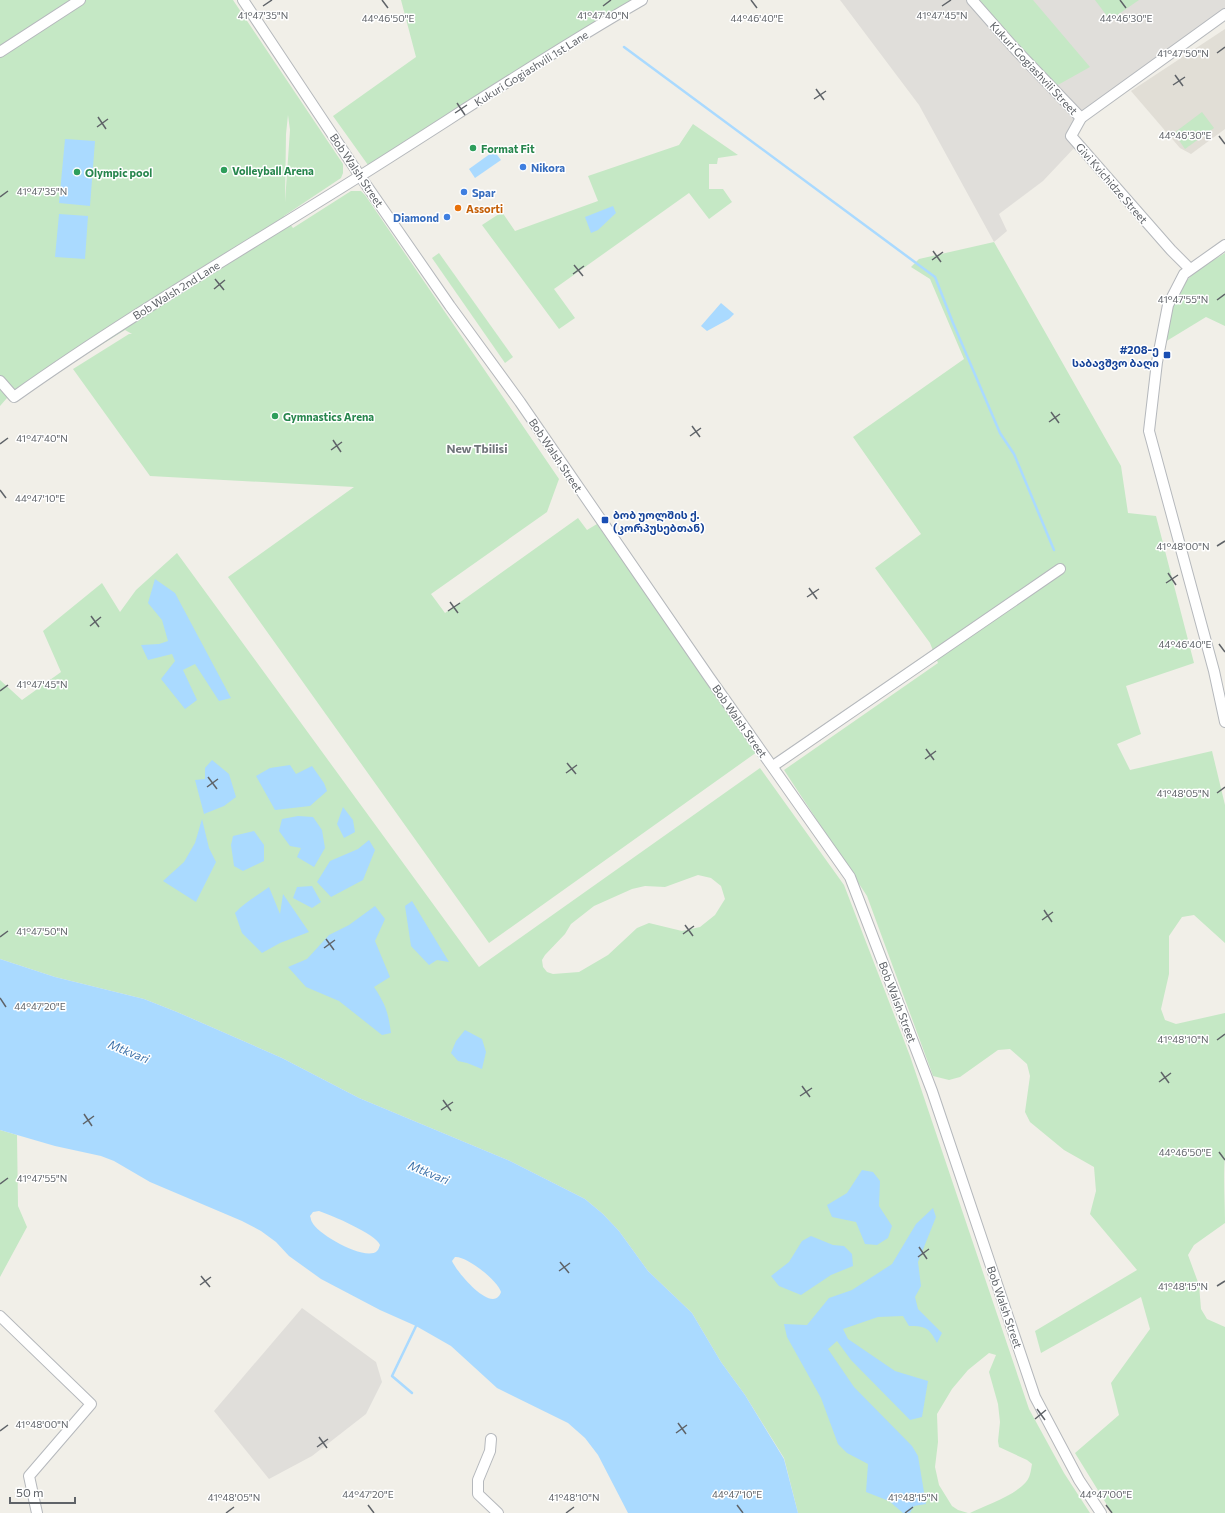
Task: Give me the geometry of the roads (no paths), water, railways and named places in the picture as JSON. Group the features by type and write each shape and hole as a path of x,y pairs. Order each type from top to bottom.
{"street":[{"path":"0,52 80,0"},
{"name":"Bob Walsh Street","path":"243,0 360,176 850,877 932,1091 1035,1397 1078,1480 1101,1513"},
{"name":"Kukuri Gogiashvili 1st Lane","path":"360,176 507,82 642,0"},
{"name":"Kukuri Gogiashvili Street","path":"972,0 1016,50 1081,118"},
{"name":"Givi Kvichidze Street","path":"1190,269 1171,250 1071,136 1081,118 1225,14"},
{"name":"Bob Walsh 2nd Lane","path":"0,380 14,397 62,363 147,308 360,176"},
{"path":"1225,245 1184,274 1168,305 1157,362 1149,430 1214,671 1225,722"},
{"path":"772,766 1060,569"},
{"path":"0,1316 91,1404 29,1476 36,1513"},
{"path":"491,1439 490,1451 478,1480 478,1494 498,1513"}],"water":[{"name":"Olympic pool","path":"65,139 95,141 90,206 59,203"},
{"path":"494,151 501,160 475,178 469,169"},
{"path":"613,206 616,213 598,230 591,233 585,217"},
{"path":"59,214 88,216 85,259 55,257"},
{"path":"721,303 734,314 729,319 707,331 701,326"},
{"path":"155,579 175,593 231,698 219,701 195,664 183,670 197,700 185,709 161,679 175,661 172,654 148,660 141,645 159,644 168,641 162,620 148,603"},
{"path":"212,760 229,774 236,797 224,806 204,814 195,780 205,779 205,768"},
{"path":"290,765 296,774 312,766 324,783 327,791 310,806 275,810 256,776 270,768"},
{"path":"343,807 353,820 355,832 344,838 337,824"},
{"path":"298,816 313,817 322,830 325,848 314,867 297,857 301,848 290,846 279,831 282,819"},
{"path":"202,819 209,848 216,862 196,902 163,881 184,862 195,843"},
{"path":"254,831 264,845 264,861 243,871 234,866 231,845 233,836"},
{"path":"369,840 375,850 363,880 331,897 317,882 330,861 358,849"},
{"path":"312,886 321,902 312,908 293,898 297,887"},
{"path":"269,887 280,914 283,894 309,932 280,943 262,953 242,933 235,913 247,902"},
{"path":"412,901 449,962 437,960 429,965 411,946 405,906"},
{"path":"375,906 385,919 375,941 390,977 374,987 384,1004 390,1026 391,1033 382,1035 339,1001 306,987 288,967 307,959 329,935 349,925"},
{"name":"Mtkvari","path":"0,959 55,977 144,999 177,1012 282,1058 359,1098 510,1161 585,1199 603,1214 619,1231 648,1271 692,1313 721,1362 745,1395 784,1459 798,1513 628,1513 598,1455 585,1438 568,1423 497,1388 451,1346 416,1326 380,1310 321,1279 289,1256 276,1242 261,1231 242,1221 150,1182 114,1161 101,1156 55,1146 0,1130","holes":["319,1211 362,1230 377,1241 380,1245 378,1250 371,1253 363,1253 353,1250 332,1239 323,1233 312,1222 310,1216 313,1212","455,1257 467,1260 488,1276 499,1287 501,1292 497,1298 491,1299 483,1295 467,1282 452,1261"]},
{"path":"465,1030 482,1039 486,1052 482,1069 458,1061 451,1053 456,1041"},
{"path":"862,1170 873,1172 880,1181 879,1206 892,1226 888,1238 877,1245 865,1244 856,1222 832,1217 827,1205 847,1193"},
{"path":"933,1208 936,1217 918,1262 921,1286 915,1297 918,1309 942,1333 937,1343 929,1331 923,1327 909,1326 903,1316 878,1317 843,1329 848,1339 895,1371 928,1381 922,1417 910,1420 851,1360 837,1341 828,1349 854,1387 912,1446 918,1456 926,1504 914,1506 910,1513 903,1513 889,1501 866,1492 868,1464 847,1453 838,1444 821,1398 787,1337 784,1324 807,1325 829,1298 852,1290 892,1264 916,1224"},
{"path":"811,1236 833,1245 844,1246 852,1254 853,1266 831,1275 801,1295 779,1286 771,1276 789,1262 802,1241"}],"waterway":[{"path":"624,47 935,277 1000,433 1014,454 1054,550"},
{"path":"412,1393 392,1376 417,1324"}],"place":[{"name":"Format Fit","path":"473,148"},
{"name":"Nikora","path":"523,167"},
{"name":"Volleyball Arena","path":"224,170"},
{"name":"Olympic pool","path":"77,172"},
{"name":"Spar","path":"464,192"},
{"name":"Assorti","path":"458,208"},
{"name":"Diamond","path":"447,217"},
{"name":"#208-ე საბავშვო ბაღი","path":"1167,355"},
{"name":"Gymnastics Arena","path":"275,416"},
{"name":"ბობ უოლშის ქ. (კორპუსებთან)","path":"605,520"}],"district":[{"name":"New Tbilisi","path":"477,448"}]}
